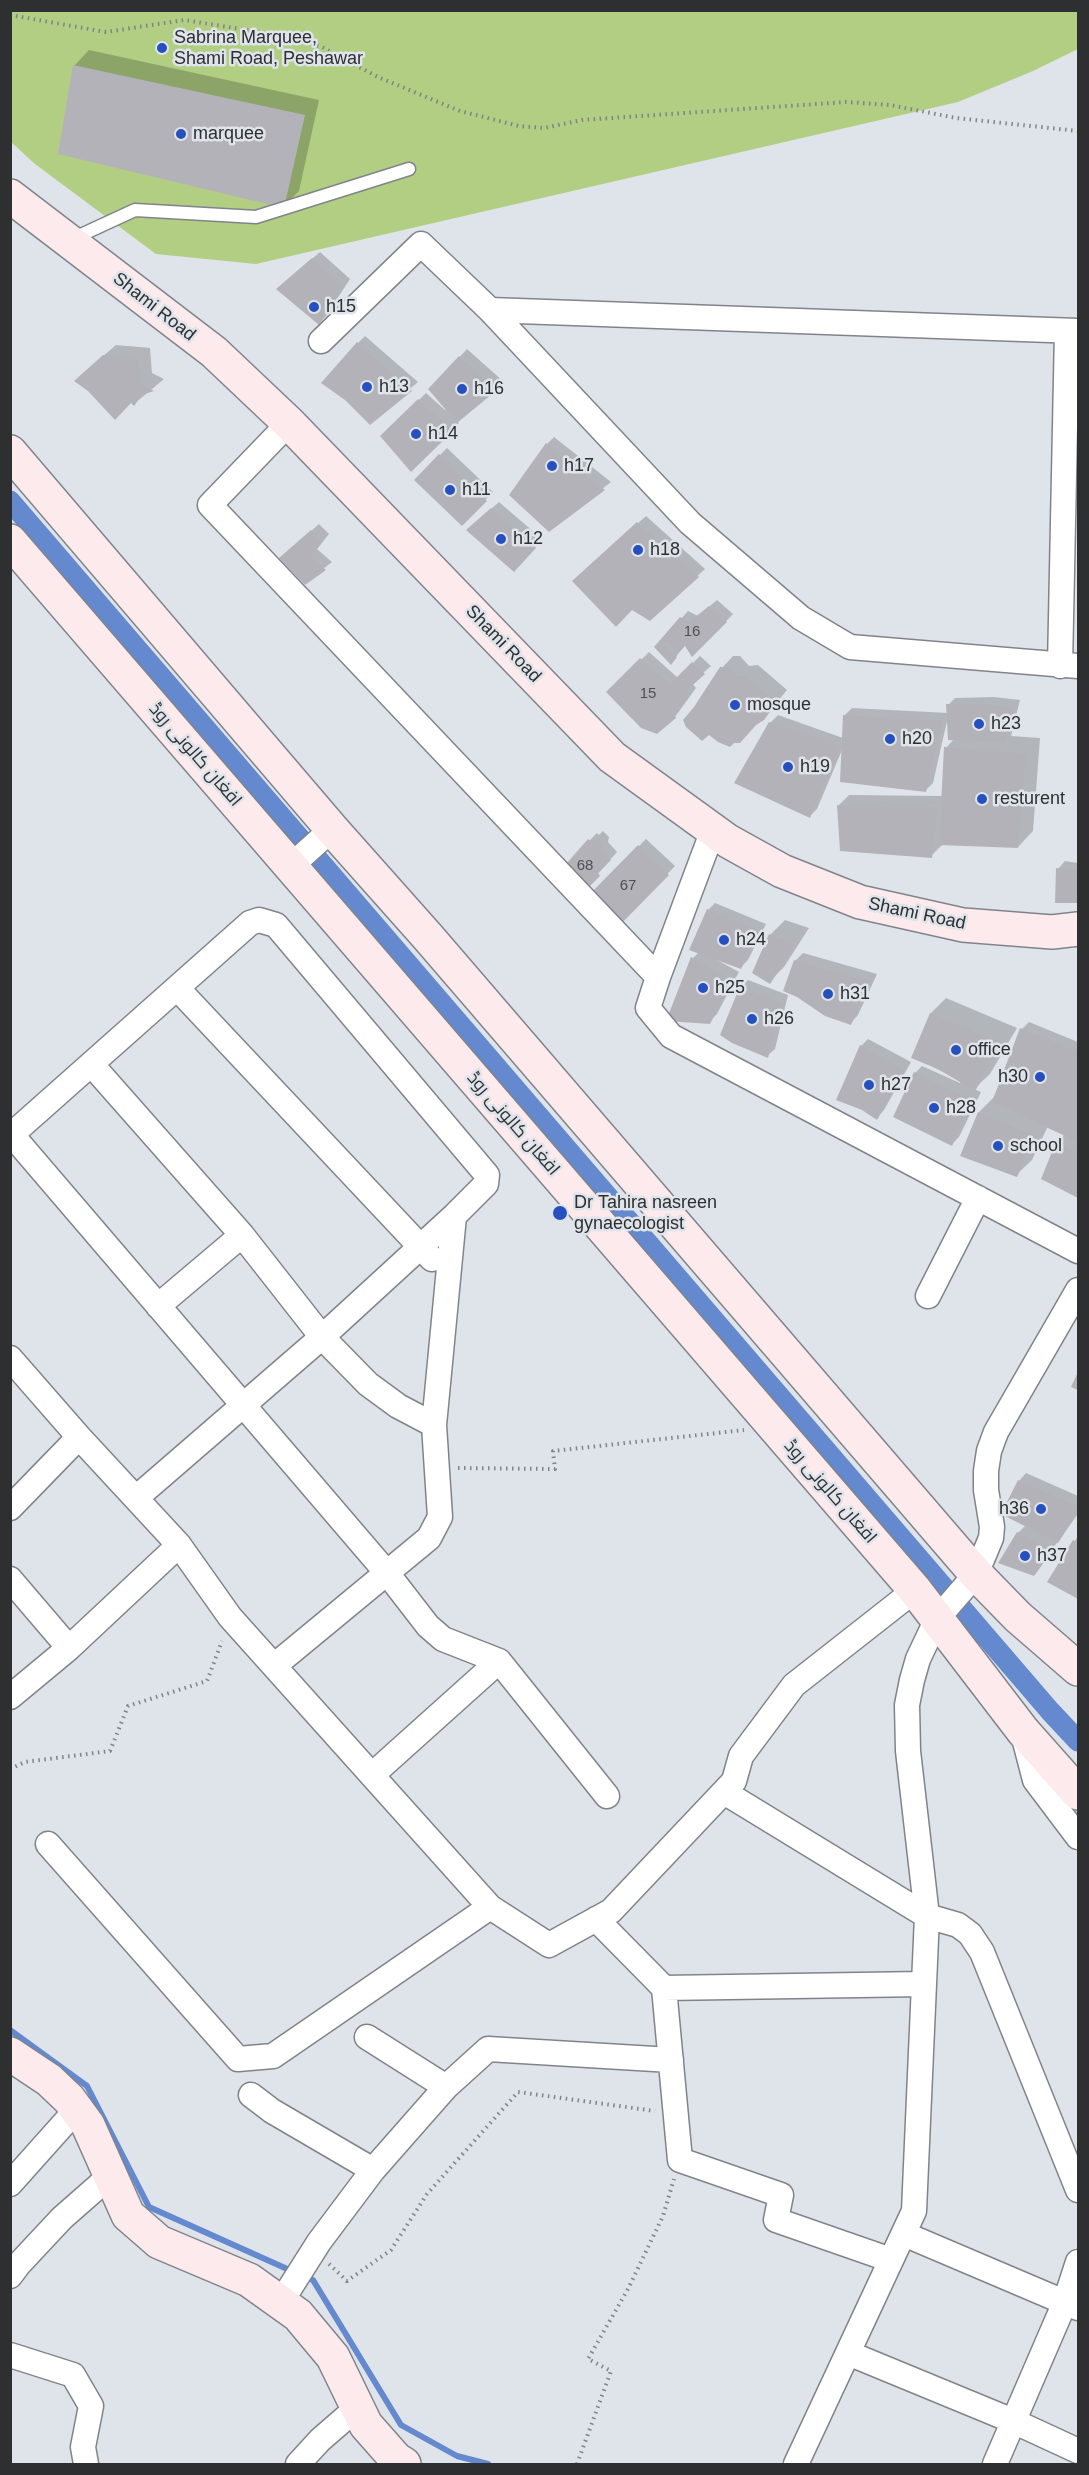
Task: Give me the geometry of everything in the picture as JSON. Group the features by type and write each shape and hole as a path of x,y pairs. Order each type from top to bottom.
{"main road":[{"name":"Shami Road","path":"10,196 214,352 289,423 612,758 713,830 782,871 860,902 963,925 1052,932 1078,929"},
{"path":"10,452 332,829 451,963 971,1581 1018,1617 1078,1669"},
{"name":"افغان کالونی روڈ","path":"10,541 915,1590 941,1614 1023,1731 1078,1793"},
{"path":"10,2054 49,2080 77,2109 88,2125 128,2216 159,2242 249,2280 298,2315 333,2357 375,2438 404,2464"}],"street":[{"path":"321,341 421,244 490,310 690,523 801,618 850,647 1069,666 1073,331 490,310"},
{"path":"289,423 210,506 657,977"},
{"path":"291,866 332,829"},
{"path":"713,830 657,977 648,1008 671,1036 1078,1251"},
{"path":"136,1498 242,1405 322,1337 486,1185 487,1175 276,925 259,920 250,923 11,1136 158,1306 242,1405 387,1573 428,1626 443,1639 499,1661 607,1796"},
{"path":"177,988 419,1247 449,1274"},
{"path":"92,1065 242,1235 322,1337 368,1384 398,1406 434,1425"},
{"path":"928,1296 978,1198"},
{"path":"274,1666 429,1538 440,1517 434,1425 454,1216"},
{"path":"158,1306 242,1235"},
{"path":"797,2464 915,2211 927,1916 908,1751 907,1705 918,1659 941,1614 971,1581 991,1538 992,1527 986,1490 989,1450 996,1432 1078,1290"},
{"path":"10,1358 179,1545 230,1617 490,1907 549,1945 611,1911 734,1781 741,1756 794,1685 915,1590"},
{"path":"10,1508 79,1437"},
{"path":"10,1697 69,1648 179,1545"},
{"path":"10,1579 69,1648"},
{"path":"372,1775 499,1661"},
{"path":"1023,1731 1035,1780 1078,1837"},
{"path":"724,1792 927,1916 958,1925 970,1934 982,1953 1078,2190"},
{"path":"48,1844 238,2059 273,2056 490,1907"},
{"path":"596,1919 664,1988 680,2160 781,2195 776,2220 891,2260"},
{"path":"664,1988 924,1984"},
{"path":"367,2037 446,2087"},
{"path":"281,2302 314,2250 373,2170 446,2087 488,2049 671,2060"},
{"path":"251,2095 272,2111 373,2170"},
{"path":"10,2184 77,2109"},
{"path":"10,2276 62,2218 111,2175"},
{"path":"904,2234 1072,2305"},
{"path":"995,2464 1072,2305 1078,2262"},
{"path":"848,2353 1014,2421 1078,2451"},
{"path":"10,2355 73,2375 91,2406 82,2447 86,2464"},
{"path":"298,2464 320,2440 358,2407"}],"lane":[{"path":"69,240 135,210 256,217 409,169"}],"path":[{"path":"10,15 106,32 184,20 285,36 322,47 378,77 460,111 519,126 544,128 582,120 846,102 890,105 957,118 1078,131"},
{"path":"436,1468 555,1469 553,1451 774,1427"},
{"path":"10,1769 25,1762 110,1751 128,1706 207,1681 230,1617"},
{"path":"314,2250 347,2281 391,2250 427,2194 518,2092 674,2113"},
{"path":"577,2464 611,2372 588,2359 628,2289 663,2216 680,2160"}],"green space":[{"path":"1078,10 1078,49 1033,71 958,102 256,264 156,254 35,164 11,142 10,11"}],"building":[{"name":"marquee","path":"73,65 305,115 284,208 58,154"},
{"name":"h15","path":"312,258 343,287 319,325 276,289"},
{"name":"h13","path":"357,342 412,391 370,425 345,400 321,383"},
{"path":"103,355 139,359 141,384 154,391 142,395 134,406 131,403 115,420 88,391 74,381"},
{"name":"h16","path":"459,356 497,390 457,423 428,389"},
{"name":"h14","path":"418,399 453,431 411,472 380,436"},
{"name":"h17","path":"546,443 605,490 549,532 509,495"},
{"name":"h11","path":"439,454 487,501 462,526 414,480"},
{"name":"h12","path":"491,508 536,548 514,572 466,530"},
{"name":"h18","path":"637,522 699,577 650,621 632,610 616,627 572,581"},
{"path":"311,530 322,542 311,557 326,570 305,585 279,558"},
{"path":"709,606 727,622 692,657 685,646 678,653 668,642 664,644 677,657 671,665 654,647 680,617 689,622"},
{"path":"640,658 670,684 692,662 705,674 686,691 690,696 674,715 676,718 657,734 641,728 606,692"},
{"name":"mosque","path":"720,667 729,667 737,676 746,676 777,702 764,720 756,725 740,743 734,743 730,747 709,735 702,741 686,727 683,720"},
{"name":"h23","path":"946,704 1014,707 1006,743 948,740"},
{"name":"h20","path":"843,715 943,720 926,792 840,782"},
{"name":"h19","path":"769,722 841,746 810,818 734,783"},
{"name":"resturent","path":"944,747 1026,753 1018,848 939,845"},
{"path":"837,805 938,807 932,858 840,851"},
{"path":"595,837 603,845 601,850 611,860 598,873 600,876 583,893 560,871 588,839 591,841"},
{"path":"638,845 669,875 617,928 586,898"},
{"path":"1056,868 1078,870 1078,903 1055,903"},
{"name":"h24","path":"707,909 760,931 741,969 689,950"},
{"path":"769,934 796,944 770,984 752,973"},
{"name":"h25","path":"691,957 733,980 710,1024 666,1021"},
{"name":"h31","path":"794,960 871,981 851,1025 825,1016 797,997 783,991"},
{"name":"h26","path":"740,986 782,1003 768,1058 732,1043 720,1035"},
{"name":"office","path":"930,1013 1003,1043 975,1091 938,1069 911,1058"},
{"name":"h30","path":"1020,1028 1078,1051 1078,1142 992,1102"},
{"name":"h27","path":"860,1045 905,1070 877,1120 862,1110 836,1100"},
{"name":"h28","path":"914,1072 974,1100 952,1146 893,1117"},
{"name":"school","path":"978,1112 1037,1136 1017,1177 960,1156"},
{"path":"1056,1142 1078,1152 1078,1198 1041,1179"},
{"path":"1078,1372 1078,1390 1071,1387"},
{"name":"h36","path":"1018,1480 1078,1506 1078,1512 1058,1543 1001,1514"},
{"name":"h37","path":"1017,1532 1053,1550 1034,1576 998,1563"},
{"path":"1073,1540 1078,1543 1078,1599 1047,1582"}],"waterway":[{"path":"10,501 1078,1741"},
{"path":"10,2030 87,2086 149,2207 294,2272"},
{"path":"303,2276 313,2280 401,2425 457,2456 488,2464"}],"place":[{"name":"Sabrina Marquee, Shami Road, Peshawar","path":"162,48"},
{"name":"marquee","path":"181,134"},
{"name":"h15","path":"314,307"},
{"name":"h13","path":"367,387"},
{"name":"h16","path":"462,389"},
{"name":"h14","path":"416,434"},
{"name":"h17","path":"552,466"},
{"name":"h11","path":"450,490"},
{"name":"h12","path":"501,539"},
{"name":"h18","path":"638,550"},
{"name":"mosque","path":"735,705"},
{"name":"h23","path":"979,724"},
{"name":"h20","path":"890,739"},
{"name":"h19","path":"788,767"},
{"name":"resturent","path":"982,799"},
{"name":"h24","path":"724,940"},
{"name":"h25","path":"703,988"},
{"name":"h31","path":"828,994"},
{"name":"h26","path":"752,1019"},
{"name":"office","path":"956,1050"},
{"name":"h30","path":"1040,1077"},
{"name":"h27","path":"869,1085"},
{"name":"h28","path":"934,1108"},
{"name":"school","path":"998,1146"},
{"name":"Dr Tahira nasreen gynaecologist","path":"560,1213"},
{"name":"h36","path":"1041,1509"},
{"name":"h37","path":"1025,1556"}]}
